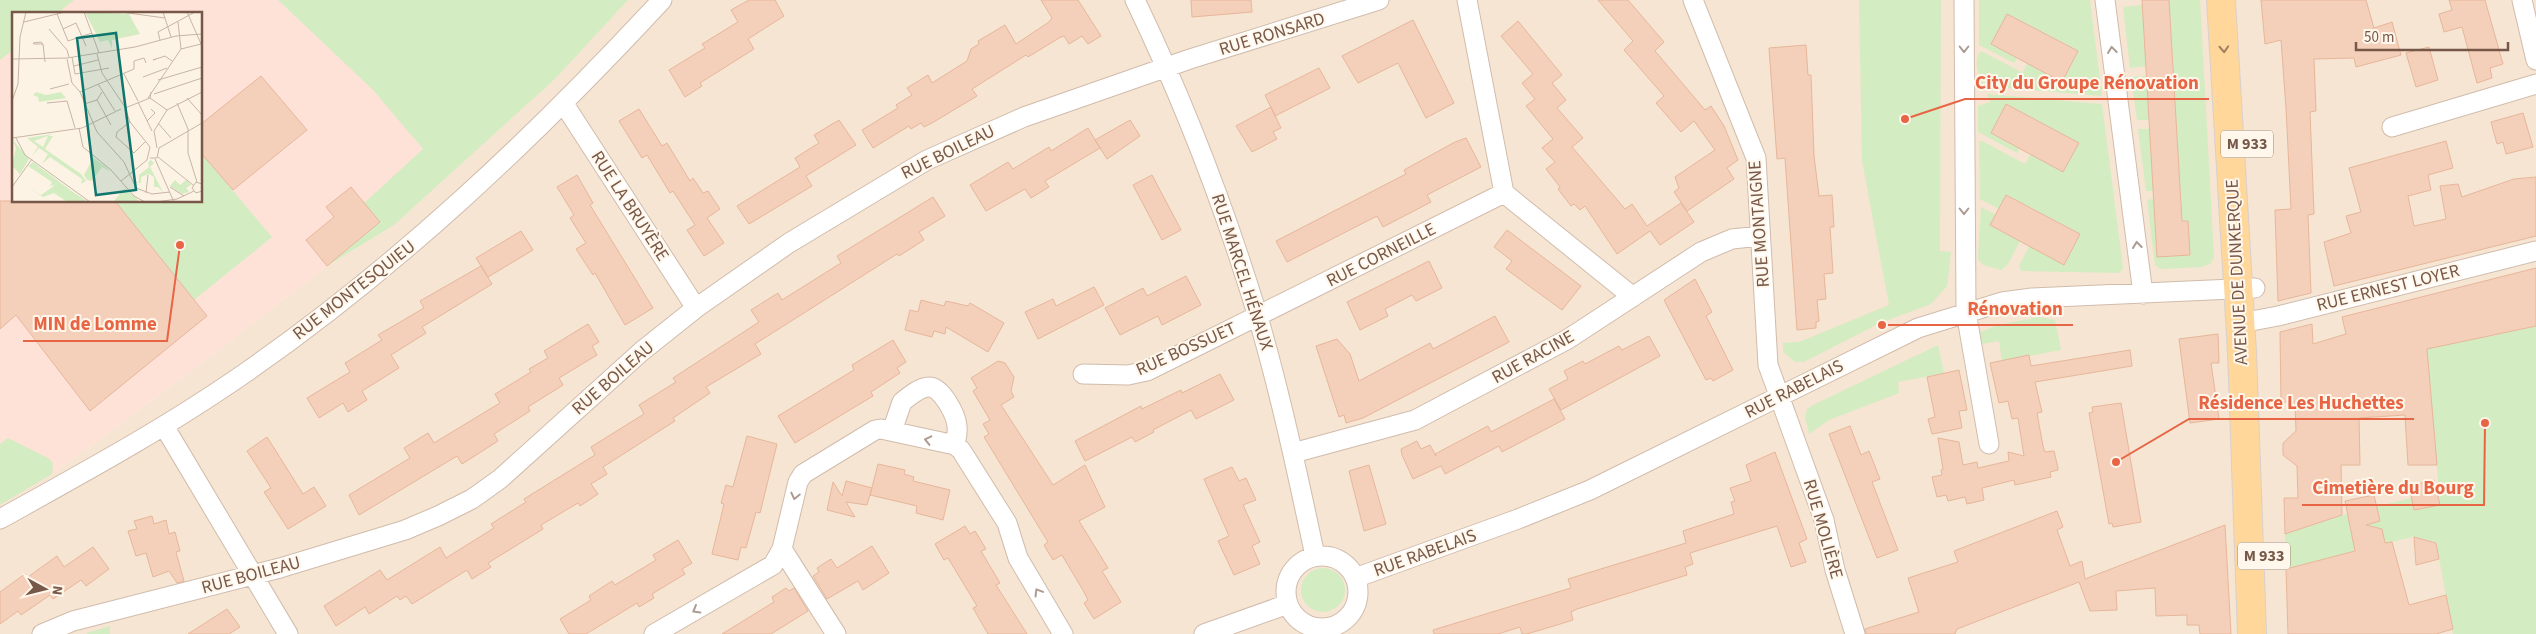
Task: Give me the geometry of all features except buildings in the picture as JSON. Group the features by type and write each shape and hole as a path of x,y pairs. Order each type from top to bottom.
{"main road":[{"name":"AVENUE DE DUNKERQUE","path":"2221,0 2247,288"},
{"name":"AVENUE DE DUNKERQUE","path":"2240,0 2248,322 2252,634"},
{"name":"AVENUE DE DUNKERQUE","path":"2248,322 2265,634"}],"street":[{"name":"RUE MONTESQUIEU","path":"0,519 123,452 164,426 244,374 370,280 454,208 564,104 662,0"},
{"name":"RUE MARCEL HÉNAUX","path":"1135,0 1210,174 1258,317 1293,453 1315,556"},
{"name":"RUE RONSARD","path":"1165,68 1380,0"},
{"path":"1467,0 1504,193 1633,296"},
{"name":"RUE MONTAIGNE","path":"1693,0 1756,158 1768,365 1778,397"},
{"path":"1964,0 1966,312 1989,444"},
{"path":"2105,0 2143,294"},
{"path":"2522,0 2536,60"},
{"name":"RUE BOILEAU","path":"42,634 73,621 252,575 405,530 472,499 500,479 642,351 696,308 790,242 927,160 998,127 1165,68"},
{"path":"2392,127 2536,84"},
{"name":"RUE LA BRUYÈRE","path":"564,104 696,308"},
{"name":"RUE CORNEILLE","path":"1258,317 1504,193"},
{"name":"RUE RACINE","path":"1293,453 1415,420 1568,339 1701,252 1732,239 1760,236"},
{"name":"RUE ERNEST LOYER","path":"2248,322 2536,251"},
{"name":"RUE RABELAIS","path":"1355,578 1558,504 1890,341 1943,319 2002,302 2032,298 2247,288"},
{"name":"RUE BOSSUET","path":"1083,374 1128,375 1147,371 1258,317"},
{"path":"892,432 902,402 931,387 940,393 955,417 957,431 955,445"},
{"name":"RUE MOLIÈRE","path":"1778,397 1824,520 1833,565 1855,634"},
{"path":"164,426 288,634"},
{"path":"654,634 773,565 782,549 798,482 803,474 875,430 881,429 955,445 961,450 1007,523 1018,558 1063,634"},
{"path":"782,549 836,634"},
{"path":"1315,556 1331,557 1339,560 1352,571 1355,578 1356,602 1348,625 1336,625 1325,631 1301,621 1288,604 1286,589 1290,574 1301,562 1315,556"},
{"path":"1204,634 1288,604"}],"shaded area":[{"path":"0,0 628,0 555,79 394,225 327,266 193,370 52,474 0,505"},
{"path":"628,0 2536,0 2536,634 0,634 0,505 52,474 193,370 327,266 394,225 555,79"}],"green space":[{"path":"0,0 74,0 59,12 12,12 12,51 0,60"},
{"path":"278,0 628,0 555,79 394,225 327,266 379,222 364,203 423,149 373,90"},
{"path":"1859,0 1941,0 1940,251 1951,252 1947,286 1931,304 1880,323 1804,362 1795,362 1783,352 1783,343 1799,342 1889,305 1862,161"},
{"path":"1979,0 2090,0 2102,96 1984,86 1978,73 1977,64 1978,55 1981,51 2023,73 2027,63 2062,82 2078,51 2007,14 1991,44 2017,58 2014,63 1979,45"},
{"path":"2169,0 2200,0 2214,258 2210,264 2202,267 2161,269 2155,265 2147,200 2154,199 2190,255 2188,221 2182,221"},
{"path":"2142,5 2146,66 2130,68 2123,7"},
{"path":"2147,76 2149,120 2137,120 2131,77"},
{"path":"1987,94 2102,104 2123,268 2119,273 2021,271 2019,266 2029,246 2064,264 2080,234 2007,195 1999,209 1980,199 1979,141 2025,164 2031,154 2063,172 2079,143 2006,104 1991,133 2019,148 2017,153 1978,132 1978,106 1990,102"},
{"path":"2138,129 2150,129 2154,191 2146,191"},
{"path":"202,154 272,237 194,300 116,202 202,202"},
{"path":"1981,207 1996,215 1991,225 2020,241 2008,264 2001,270 1983,265 1978,259"},
{"path":"2039,317 2055,320 2061,350 2002,361 1999,341 1982,344 1980,332 1998,325"},
{"path":"2536,326 2536,634 2453,634 2436,542 2412,537 2286,569 2285,534 2319,523 2319,521 2439,491 2427,349"},
{"path":"1938,345 1944,373 1898,382 1899,393 1829,420 1809,434 1805,417 1807,409"},
{"path":"8,438 48,458 53,463 52,474 0,505 0,444"},
{"path":"1323,568 1335,572 1341,578 1345,590 1341,602 1335,608 1323,612 1311,608 1305,602 1301,590 1305,578 1311,572"},
{"path":"110,626 110,634 87,634 87,633"}],"place":[{"name":"City du Groupe Rénovation","path":"1905,119"},
{"name":"MIN de Lomme","path":"180,245"},
{"name":"Rénovation","path":"1882,325"},
{"name":"Cimetière du Bourg","path":"2485,423"},
{"name":"Résidence Les Huchettes","path":"2116,462"}]}
